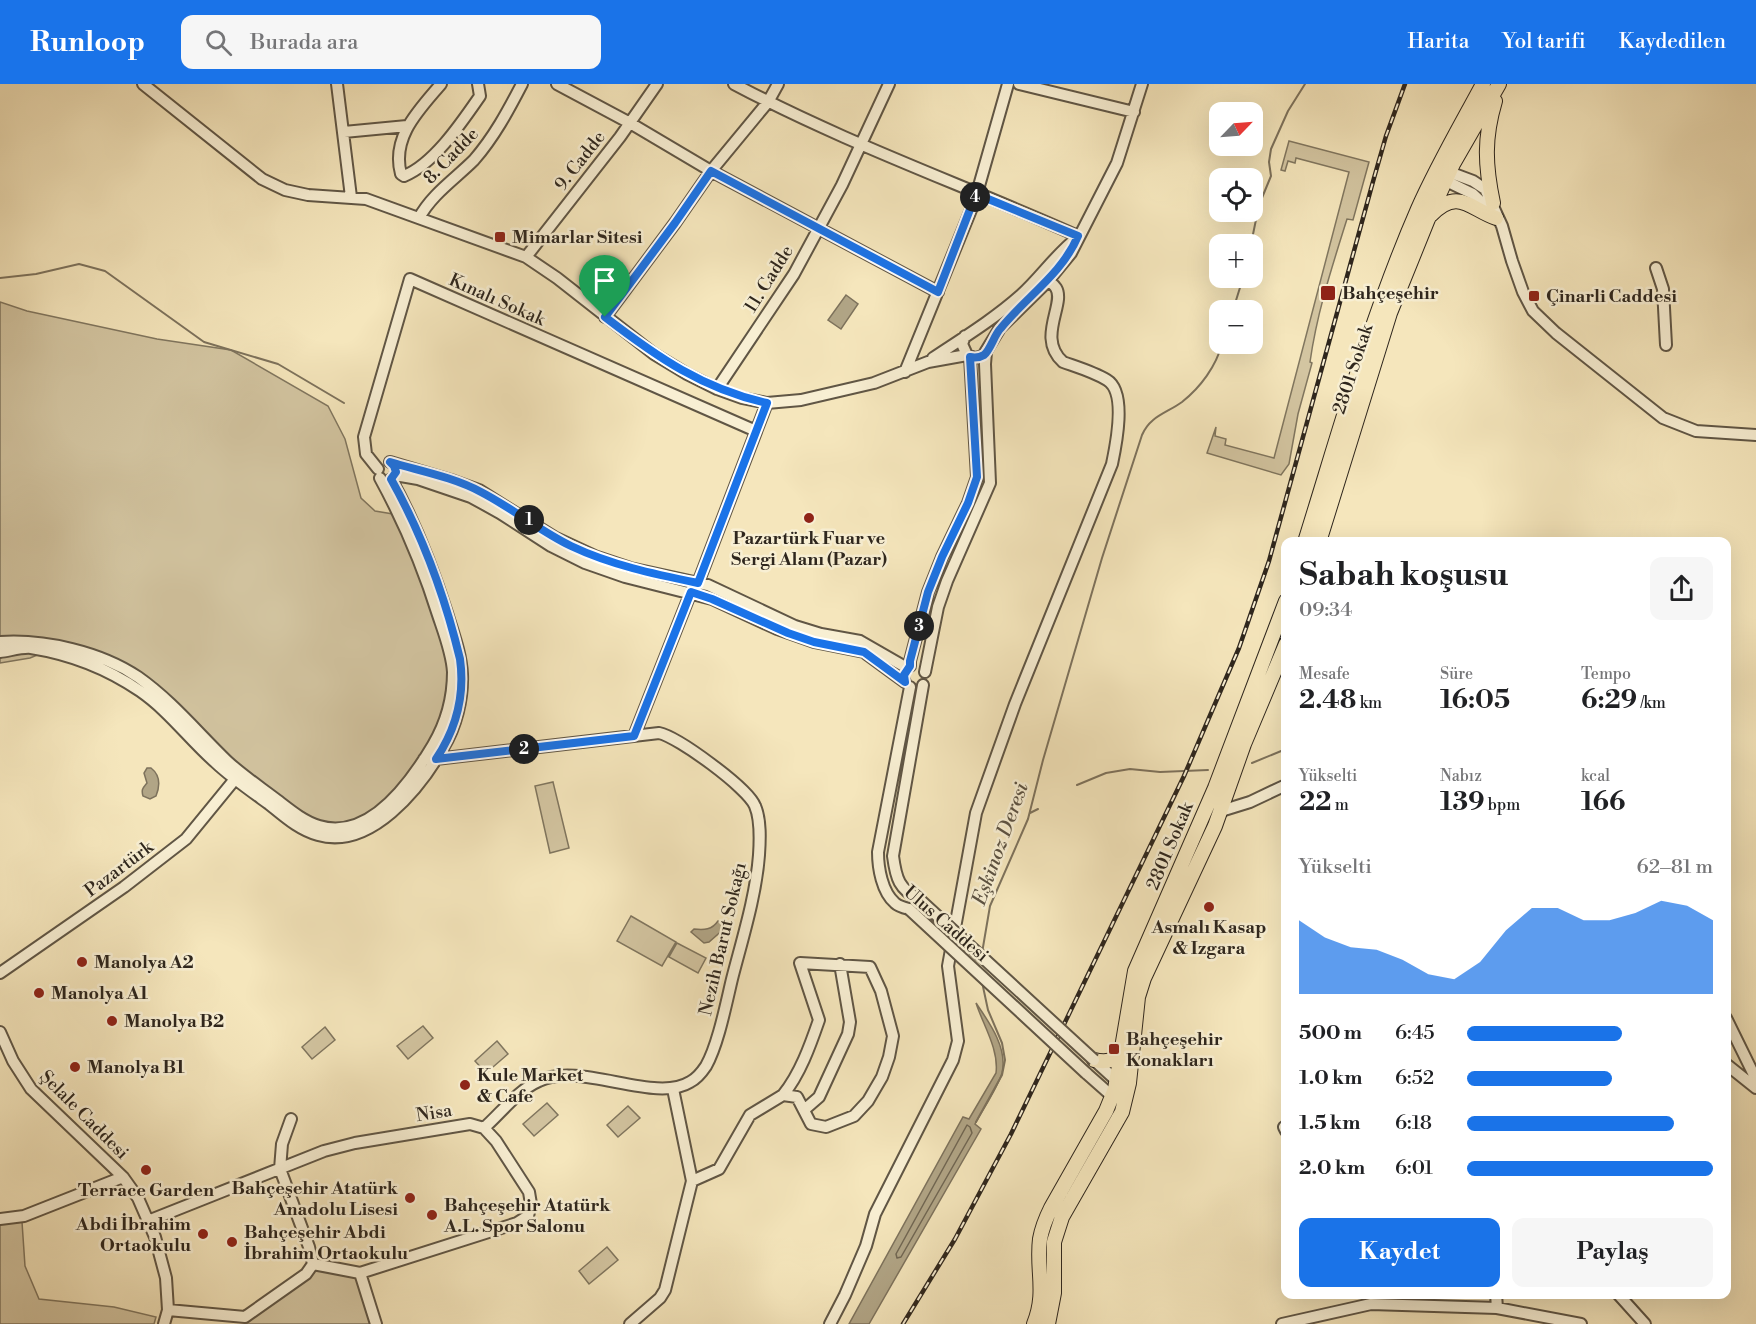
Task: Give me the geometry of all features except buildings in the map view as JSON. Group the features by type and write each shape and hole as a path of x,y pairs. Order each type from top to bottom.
{"main road":[{"name":"2801 Sokak","path":"1321,537 1390,313 1443,176 1485,84"},
{"name":"2801 Sokak","path":"1307,537 1379,309 1418,208 1443,176 1499,84"},
{"path":"1492,203 1485,163 1486,140 1499,84"},
{"path":"1428,219 1439,207 1448,203 1462,202 1499,222"},
{"name":"2801 Sokak","path":"1120,1089 1130,988 1135,971 1221,772 1281,614"},
{"name":"2801 Sokak","path":"1034,1324 1042,1294 1040,1240 1044,1224 1120,1089 1138,997 1144,978 1221,811 1244,744 1281,656"},
{"path":"1221,772 1222,785 1214,807 1218,812 1221,811"},
{"path":"1094,1060 1108,1061 1118,1058 1122,1053"},
{"path":"1048,1324 1054,1293 1054,1242 1062,1217 1121,1116 1120,1089"}],"street":[{"path":"143,84 262,179 285,190 308,195 366,199 526,257 557,278 654,354 687,374 717,389 742,398 767,403 801,400 835,393 874,383 928,362 996,316 1044,278 1071,253 1117,163 1142,84"},
{"path":"337,84 351,197"},
{"path":"441,84 407,126 397,161 400,174 404,176 429,158 459,127 480,96 478,84"},
{"name":"8. Cadde","path":"419,218 427,204 473,161 491,138 522,84"},
{"path":"557,84 630,123 711,171 938,292"},
{"name":"9. Cadde","path":"526,257 630,123 657,84"},
{"path":"734,84 768,102 862,144 1078,236"},
{"path":"605,317 711,171 768,102 778,84"},
{"name":"11. Cadde","path":"717,389 794,274 862,144 889,84"},
{"path":"905,372 976,194 1008,84"},
{"path":"1019,84 1134,112"},
{"path":"344,132 407,126"},
{"path":"1443,176 1463,176 1485,189 1523,292 1533,311 1556,333 1663,418 1696,431 1756,435"},
{"path":"1443,176 1473,194 1490,208 1499,222"},
{"path":"1656,268 1663,289 1666,345"},
{"path":"928,362 968,356 979,357 987,350 1000,328 1044,278"},
{"path":"830,1324 866,1246 875,1214 953,1060 958,1041 948,966 976,813 1015,704 1096,506 1114,455 1118,408 1113,386 1107,380 1063,362 1058,357 1054,350 1052,327 1058,292 1055,286 1044,278"},
{"name":"Kınalı Sokak","path":"386,475 366,453 364,437 410,279 756,431"},
{"path":"968,356 962,344 968,334 977,331 985,335 987,350"},
{"name":"Ulus Caddesi","path":"987,350 985,364 990,483 941,599 925,672 926,678 893,856 899,883 905,892 920,900 1094,1060 1120,1089"},
{"name":"Ulus Caddesi","path":"968,356 977,477 968,503 928,592 909,667 904,675 908,685 878,852 878,866 888,894 895,904 909,909 1086,1073 1120,1089"},
{"path":"698,583 767,403"},
{"path":"0,652 30,648 47,651 74,658 117,677 153,701 215,763 304,819 325,827 343,828 361,822 388,803 412,777 424,759 442,727 448,709 452,680 452,661 443,630 386,475 383,462 390,462 479,490 554,537 597,557 630,568 716,589 795,626 821,634 860,641 909,667 920,667 925,672"},
{"path":"386,475 416,478 471,497 506,516 551,546 585,563 625,577 712,599 777,629 806,639 864,652 908,685 917,688 923,685"},
{"path":"0,642 23,641 52,644 101,660 136,676 170,702 241,778 298,826 319,836 342,837 362,833 393,811 436,759 444,746 461,699 462,672 454,635 428,557 402,499 386,475"},
{"path":"402,499 403,486 416,478"},
{"path":"634,736 691,592"},
{"name":"Nezih Barut Sokağı","path":"424,759 659,733 669,735 682,743 746,791 756,807 759,822 759,856 748,915 722,1023 707,1065 693,1081 674,1089"},
{"name":"Pazartürk","path":"0,973 116,893 186,839 241,778"},
{"path":"1221,811 1250,802 1281,787"},
{"path":"692,1181 719,1168 750,1115 783,1095 799,1070 819,1020 800,963 870,967 881,991 893,1036 890,1057 868,1101 854,1116 826,1127 811,1124 797,1097 783,1095"},
{"path":"804,1110 819,1097 848,1034 850,1022 840,964"},
{"path":"1731,1028 1756,1079"},
{"name":"Şelale Caddesi","path":"1,1037 31,1089 123,1177 138,1198 155,1237 166,1278 168,1310 164,1324"},
{"path":"1731,1068 1756,1088"},
{"path":"313,1264 360,1273 517,1223 528,1216 531,1204 529,1192 496,1141 484,1128 538,1081 551,1077 586,1078 674,1089 692,1181 665,1290 660,1298 630,1324"},
{"path":"168,1310 245,1320 306,1274 313,1264 280,1169 282,1144 291,1119"},
{"name":"Nisa","path":"148,1221 324,1151 355,1143 470,1124 484,1128"},
{"path":"0,1219 24,1216 123,1177"},
{"path":"360,1273 376,1324"},
{"path":"1496,1299 1497,1308"},
{"path":"1623,1299 1646,1324"},
{"path":"1282,1324 1370,1300 1497,1308 1581,1324"}],"shaded area":[{"path":"1289,141 1369,162 1353,220 1347,219 1326,290 1289,464 1281,475 1207,453 1216,427 1215,436 1226,439 1225,445 1274,458 1349,172 1296,158 1295,163 1288,161 1285,171 1281,170"},
{"path":"0,302 27,311 157,339 231,350 328,406 345,439 361,498 375,511 405,516 457,656 439,766 371,820 324,825 285,801 108,667 47,651 30,658 0,663"},
{"path":"553,782 569,848 550,853 535,786"},
{"path":"631,916 676,942 662,966 617,941"},
{"path":"677,943 706,958 698,973 669,957"},
{"path":"423,1026 433,1038 408,1059 397,1046"},
{"path":"325,1027 335,1040 312,1059 302,1047"},
{"path":"497,1041 508,1054 486,1073 475,1061"},
{"path":"547,1103 558,1115 534,1136 523,1124"},
{"path":"628,1106 640,1118 618,1137 607,1125"},
{"path":"22,1222 25,1266 39,1299 114,1307 156,1317 154,1324 0,1324 0,1224"},
{"path":"607,1247 618,1260 589,1284 579,1271"},
{"path":"313,1264 360,1273 376,1324 246,1324 245,1317"}],"water":[{"path":"846,295 858,304 841,329 828,320"},
{"path":"147,768 154,771 158,781 156,796 150,799 143,796 142,792 147,783 144,773"},
{"path":"718,921 723,922 725,928 709,942 704,943 691,932 694,929 710,928"},
{"path":"976,1003 1000,1045 1003,1064 997,1086 975,1124 981,1129 869,1324 849,1324 963,1117 969,1119 996,1073 993,1046"}],"waterway":[{"name":"Eşkinoz Deresi","path":"1253,234 1259,205 1271,176 1269,162 1271,149 1288,111 1305,84"},
{"path":"0,278 36,274 79,264 105,271 204,342 278,364 344,403"},
{"name":"Eşkinoz Deresi","path":"1236,300 1240,288"},
{"name":"Eşkinoz Deresi","path":"982,953 990,906 1028,819 1102,558 1142,435 1154,419 1182,402 1195,390 1207,376 1218,354"},
{"path":"1252,763 1281,751"},
{"path":"1077,785 1106,773 1130,769 1160,772 1208,770"},
{"name":"Eşkinoz Deresi","path":"1030,813 1038,809"},
{"name":"Eşkinoz Deresi","path":"976,1122 1002,1075 1005,1060 1002,1043 988,1010 982,982"}],"railway":[{"path":"903,1324 955,1239 1011,1134 1184,776 1239,648 1269,561 1374,178 1405,84"}],"place":[{"name":"Mimarlar Sitesi","path":"500,237"},
{"name":"Bahçeşehir","path":"1328,293"},
{"name":"Çinarli Caddesi","path":"1534,296"},
{"name":"Pazartürk Fuar ve Sergi Alanı (Pazar)","path":"809,518"},
{"name":"Asmalı Kasap & Izgara","path":"1209,907"},
{"name":"Manolya A2","path":"82,962"},
{"name":"Manolya A1","path":"39,993"},
{"name":"Manolya B2","path":"112,1021"},
{"name":"Bahçeşehir Konakları","path":"1114,1049"},
{"name":"Manolya B1","path":"75,1067"},
{"name":"Kule Market & Cafe","path":"465,1085"},
{"name":"Terrace Garden","path":"146,1170"},
{"name":"Bahçeşehir Atatürk Anadolu Lisesi","path":"410,1198"},
{"name":"Bahçeşehir Atatürk A.L. Spor Salonu","path":"432,1215"},
{"name":"Abdi İbrahim Ortaokulu","path":"203,1234"},
{"name":"Bahçeşehir Abdi İbrahim Ortaokulu","path":"232,1242"}],"route":[{"path":"711,171 938,292 976,194 1078,236 1071,253 1047,281 1000,328 983,356 970,357 977,477 975,488 928,592 910,666 905,671 905,682 857,649 814,642 777,629 712,599 691,592 634,736 436,759 452,729 461,699 460,659 421,537 391,479 396,472 390,462 479,490 554,537 597,557 630,568 698,583 767,403 742,398 717,389 687,374 654,354 605,317 711,171"}]}
